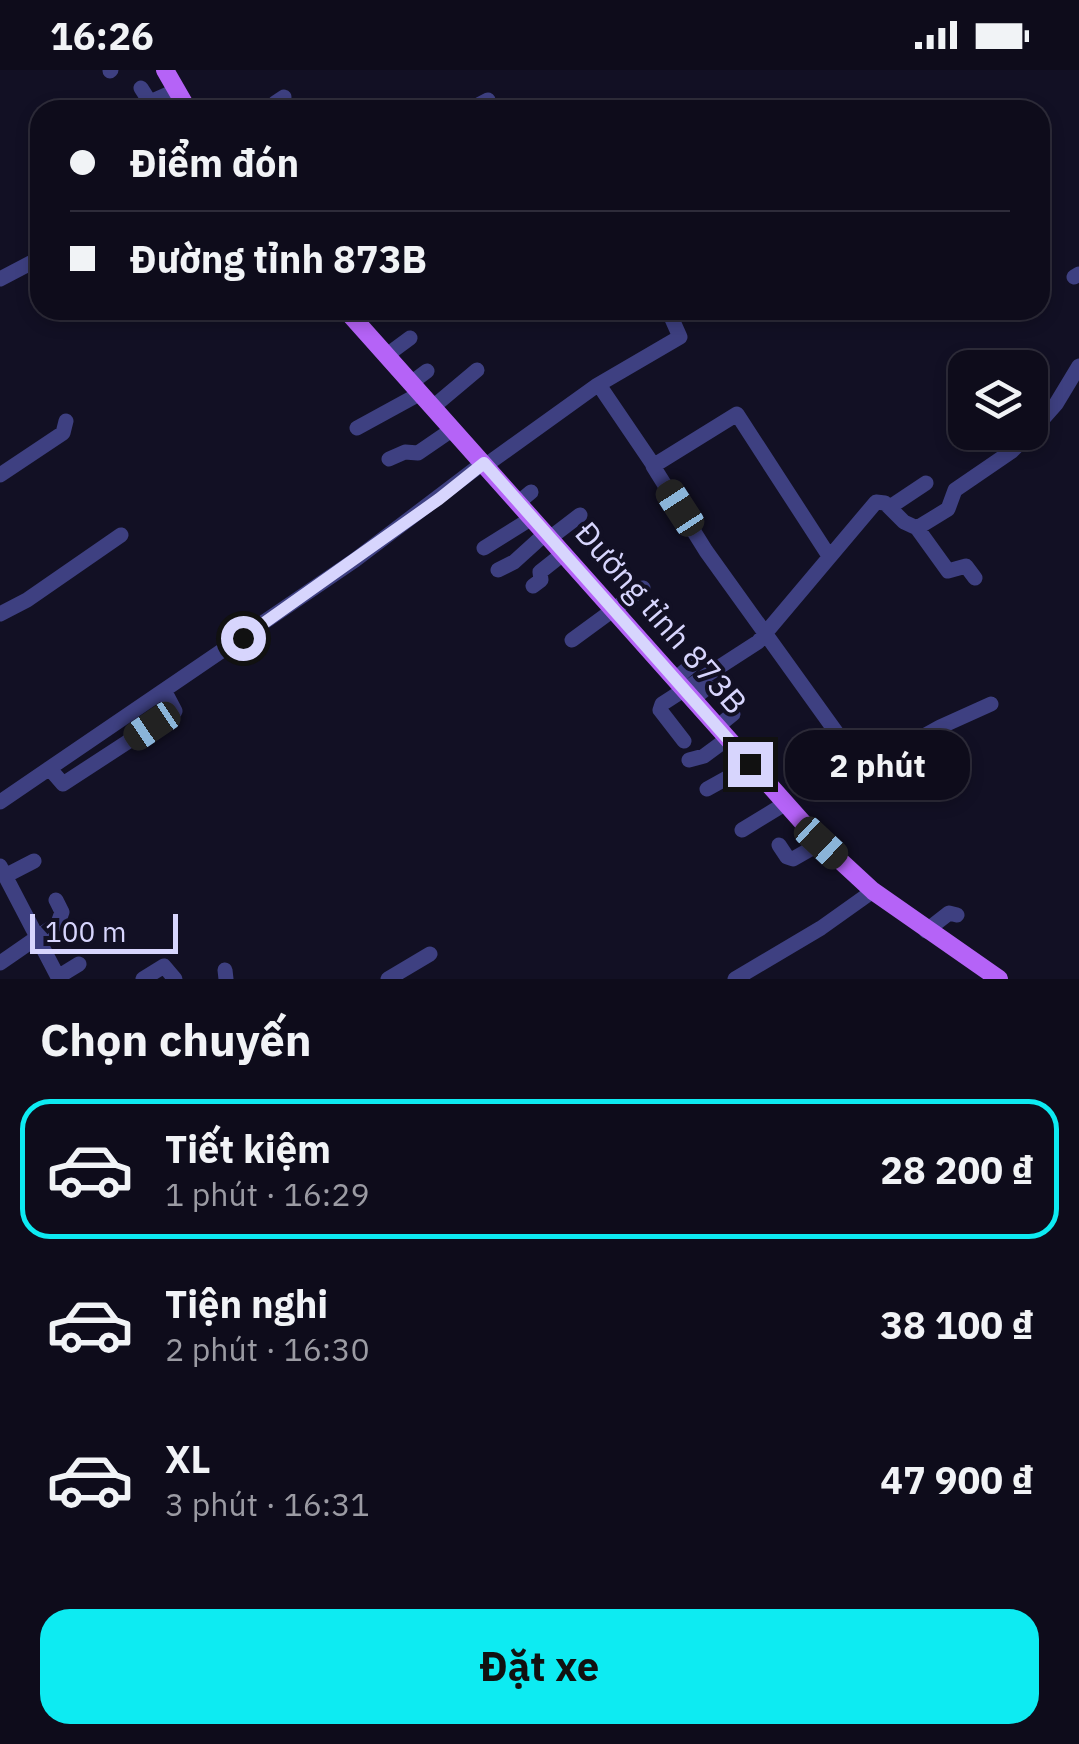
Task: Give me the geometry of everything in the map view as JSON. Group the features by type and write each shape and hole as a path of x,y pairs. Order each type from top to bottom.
{"main road":[{"path":"166,70 182,100"},
{"name":"Đường tỉnh 873B","path":"355,320 453,429 476,471 525,497 532,518 821,843 873,892 999,979"}],"street":[{"path":"141,88 148,100"},
{"path":"154,100 177,90"},
{"path":"0,279 30,263"},
{"path":"0,802 50,769 63,784 176,711 164,692 599,385 680,337 672,320"},
{"path":"387,355 410,338"},
{"path":"917,528 948,509 955,490 1012,451 1033,430 1056,404 1079,366"},
{"path":"422,394 427,370"},
{"path":"357,428 478,370"},
{"path":"599,385 706,551 859,764 866,767 991,704"},
{"path":"654,466 737,414 829,556"},
{"path":"0,475 62,433 66,420"},
{"path":"389,459 405,452 418,453 453,429"},
{"path":"890,507 926,483"},
{"path":"684,741 660,708 662,704 751,648 876,502 890,507 904,522 917,528 948,571 967,566 975,578"},
{"path":"498,570 580,515"},
{"path":"484,548 532,518"},
{"path":"0,614 27,600 120,534"},
{"path":"533,586 541,580 540,572 564,554"},
{"path":"572,640 643,588"},
{"path":"683,690 692,665"},
{"path":"683,690 708,687"},
{"path":"689,760 704,756 733,714"},
{"path":"707,789 750,764 769,745"},
{"path":"742,830 786,803"},
{"path":"779,845 792,859 821,843"},
{"path":"34,860 3,871 58,978 79,964"},
{"path":"734,979 873,892"},
{"path":"0,963 60,919 62,912 56,900"},
{"path":"926,931 948,913 956,915"},
{"path":"388,979 430,954"},
{"path":"144,979 164,966 176,979"}],"route":[{"path":"243,638 484,463 750,764"}]}
